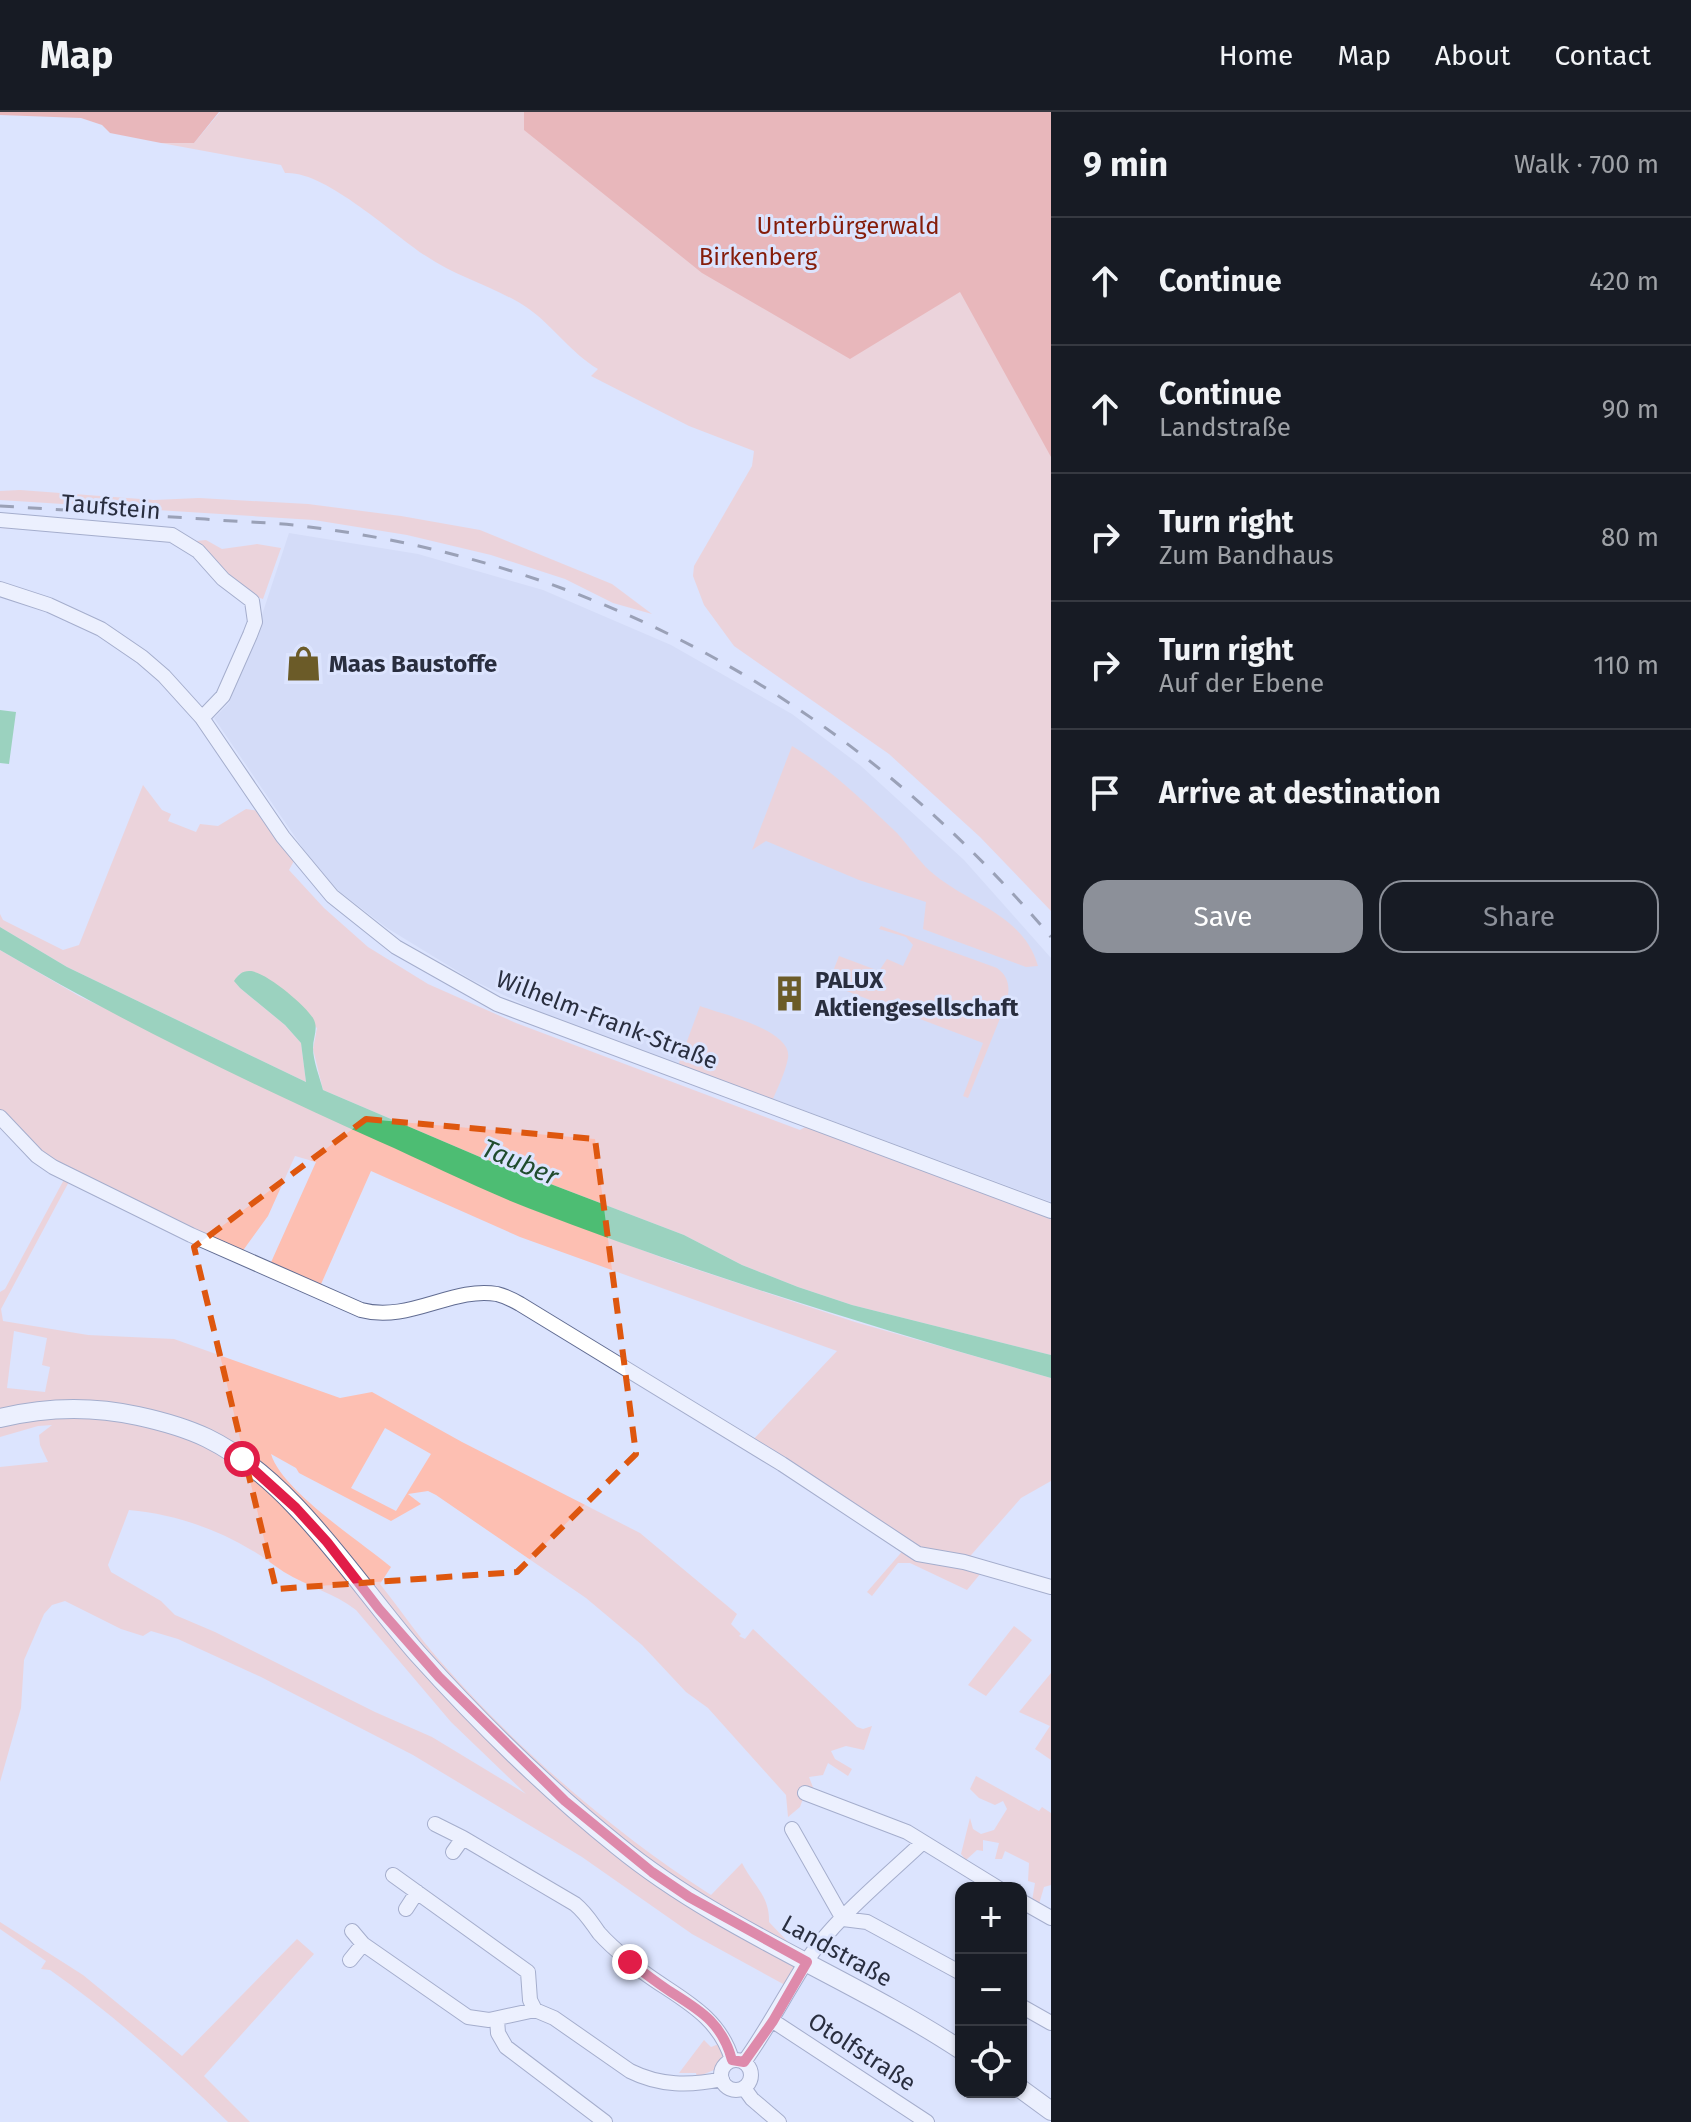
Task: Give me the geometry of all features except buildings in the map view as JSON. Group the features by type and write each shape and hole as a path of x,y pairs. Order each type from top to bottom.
{"main road":[{"name":"Landstraße","path":"0,1418 38,1410 77,1409 129,1414 205,1437 242,1459 296,1508 327,1542 379,1609 439,1677 540,1779 629,1854 689,1897 955,2047"},
{"path":"1027,2093 1051,2111"}],"street":[{"name":"Taufstein","path":"0,520 172,535 198,551 223,579 252,601 255,622 245,647 223,696 202,718"},
{"name":"Wilhelm-Frank-Straße","path":"0,589 49,605 101,629 153,666 202,718 283,837 332,896 396,947 497,1004 1051,1211"},
{"path":"0,1117 37,1156 53,1167 191,1235 361,1310 386,1315 471,1295 494,1294 520,1304 782,1464 918,1554 964,1562 1051,1587"},
{"path":"805,1793 907,1832 988,1882"},
{"path":"435,1824 587,1914 601,1934 630,1962 670,1992 697,2007 714,2023 729,2049 752,2075 744,2088"},
{"path":"792,1829 843,1919"},
{"path":"453,1852 463,1838"},
{"path":"744,2088 731,2089 722,2079 723,2068 738,2061 773,2021 807,1962 843,1919 923,1842"},
{"path":"393,1875 528,1972 530,2000 535,2010"},
{"path":"406,1909 417,1892"},
{"path":"1027,1904 1051,1918"},
{"path":"843,1919 867,1922 955,1970"},
{"path":"352,1931 363,1944 468,2017 497,2019 535,2010 554,2018 643,2078 669,2084 722,2079"},
{"path":"350,1960 363,1944"},
{"path":"1027,2009 1051,2023"},
{"path":"497,2019 498,2033 506,2047 605,2122"},
{"name":"Otolfstraße","path":"773,2021 927,2122"},
{"path":"744,2088 779,2122"}],"highlighted area":[{"path":"366,1119 595,1139 636,1454 517,1572 276,1589 194,1247"}],"shaded area":[{"path":"289,533 418,554 543,590 671,645 792,714 861,766 964,860 1051,958 1051,1202 542,1013 472,980 387,928 336,889 317,869 214,718 229,703"},
{"path":"0,710 16,712 9,764 0,763"},
{"path":"0,927 67,967 306,1082 301,1043 234,981 244,972 256,972 284,989 313,1018 316,1029 313,1053 323,1090 480,1157 684,1235 742,1265 798,1287 852,1305 1051,1355 1051,1378 722,1278 490,1192 234,1074 92,1002 0,950"}],"green space":[{"path":"0,112 219,112 194,143 161,143 110,133 102,125 81,118 0,115"},
{"name":"Birkenberg","path":"220,112 754,112 942,232 1051,410 1051,911 980,837 889,754 734,646 704,605 693,576 694,566 752,466 754,451 689,426 591,376 598,369 529,309 438,264 358,205 319,182 285,173 281,165 161,143 194,143"},
{"name":"Unterbürgerwald","path":"524,112 1051,112 1051,457 960,292 850,359 702,273 524,130"},
{"path":"0,491 154,500 199,498 308,504 480,530 612,584 652,614 613,603 565,579 491,555 407,535 314,520 0,500"},
{"path":"0,520 171,535 186,542 206,540 222,549 257,544 281,548 263,599 238,591 211,574 194,552 169,538 0,528"},
{"path":"792,746 860,798 897,833 930,871 1007,921 1031,948 1038,966 1026,967 923,929 926,902 859,880 766,841 752,850"},
{"path":"143,785 162,810 171,814 168,821 196,832 200,824 218,826 246,809 266,812 297,855 289,870 324,908 368,947 428,984 516,1023 800,1130 814,1122 1051,1211 1051,1355 852,1305 798,1287 742,1265 684,1235 480,1157 323,1090 313,1049 317,1028 250,971 239,974 235,981 301,1043 306,1082 67,967 0,927 0,914 3,920 63,950 79,945"},
{"path":"881,926 997,968 1006,979 1007,1001 968,1098 963,1096 983,1043 828,984 839,956 879,971 887,959 903,966 913,945 906,937 879,929"},
{"path":"0,950 79,996 524,1206 674,1262 855,1322 1051,1378 1051,1481 1021,1498 965,1562 985,1568 967,1590 910,1563 898,1563 872,1596 867,1592 906,1547 749,1444 837,1351 520,1237 371,1171 318,1291 268,1269 316,1162 295,1156 268,1216 239,1256 72,1176 1,1309 3,1321 88,1335 174,1339 340,1398 372,1392 640,1533 737,1614 731,1624 741,1634 739,1636 745,1639 753,1629 857,1727 872,1726 864,1750 846,1746 831,1751 835,1759 852,1769 848,1776 828,1763 823,1775 809,1777 814,1790 805,1793 800,1807 788,1817 786,1795 708,1708 686,1692 642,1645 586,1598 428,1491 408,1494 421,1504 391,1521 299,1473 296,1468 271,1454 290,1484 342,1530 391,1567 380,1584 424,1642 470,1694 568,1787 638,1844 711,1895 742,1863 764,1898 769,1922 807,1962 785,1985 692,1934 582,1857 413,1755 261,1677 178,1639 151,1631 143,1636 121,1629 65,1601 52,1605 44,1614 24,1660 21,1708 0,1782 0,1467 48,1462 39,1435 52,1425 0,1437 0,1292 5,1289 67,1174 0,1117","holes":["14,1331 47,1338 42,1365 50,1367 45,1392 7,1388","385,1428 431,1454 396,1511 351,1488","129,1510 178,1519 239,1543 284,1572 356,1610 451,1722 526,1794 432,1737 175,1615 161,1601 111,1572 108,1565"]},
{"path":"700,1006 754,1024 779,1039 787,1048 787,1064 770,1106 676,1071"},
{"path":"1014,1626 1032,1640 986,1696 968,1685"},
{"path":"1051,1673 1051,1760 1035,1749 1050,1726 1019,1712"},
{"path":"976,1776 1039,1811 1042,1807 1051,1813 1051,1885 1044,1887 1039,1904 1048,1909 1031,1907 1035,1883 1028,1881 1029,1863 1005,1851 1002,1859 995,1859 999,1843 983,1840 983,1851 977,1850 966,1860 961,1854 970,1818 973,1829 981,1834 994,1830 1007,1809 1003,1801 995,1805 979,1798 970,1789"},
{"path":"0,1922 83,1975 182,2056 297,1939 314,1954 204,2076 250,2122 228,2122 120,2023 50,1970 41,1969 46,1961 0,1929"},
{"path":"704,2040 711,2047 719,2044 723,2057 714,2070 697,2077 696,2073 679,2073"}],"railway":[{"path":"0,506 302,526 412,545 518,573 619,611 716,659 808,715 894,781 975,855 1051,937"}],"place":[{"name":"Maas Baustoffe","path":"303,664"},
{"name":"PALUX Aktiengesellschaft","path":"789,994"}],"route":[{"path":"242,1459 296,1508 439,1677 540,1779 652,1872 689,1897 807,1962 773,2021 744,2062 732,2060 720,2032 697,2007 670,1992 630,1962"}],"water label":[{"name":"Tauber","path":"520,1162"}]}
